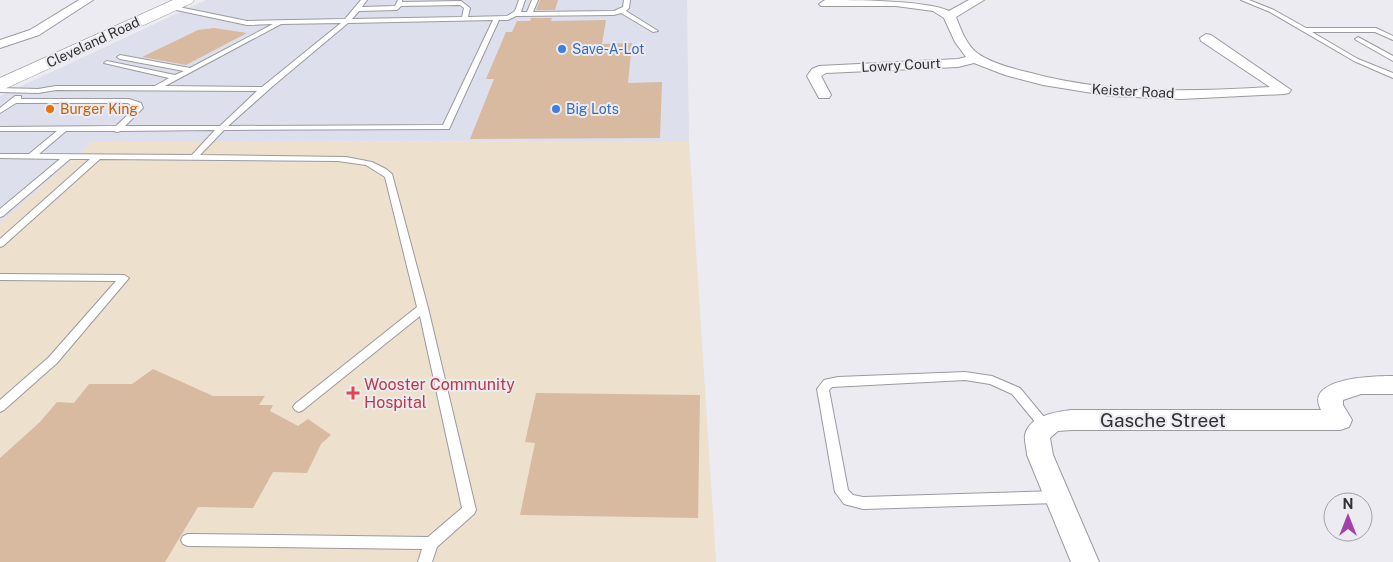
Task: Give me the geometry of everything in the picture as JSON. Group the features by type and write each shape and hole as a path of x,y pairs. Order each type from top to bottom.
{"main road":[{"name":"Cleveland Road","path":"1,87 186,0"}],"street":[{"path":"0,44 33,34 87,0"},
{"path":"825,4 876,0 905,1 936,7 949,16 978,0"},
{"name":"Keister Road","path":"949,16 961,44 977,58 1001,69 1030,78 1071,87 1175,94 1284,90 1206,38"},
{"name":"Lowry Court","path":"824,94 814,76 817,72 824,69 958,63 977,58"},
{"name":"Gasche Street","path":"1045,426 1071,420 1340,420 1331,406 1332,396 1341,389 1371,385 1393,385"},
{"path":"1045,426 1037,436 1040,455 1085,562"}],"lane":[{"path":"194,157 219,128 346,21 364,0"},
{"path":"358,9 398,5 406,10 452,8 497,18 508,18 518,12 522,0"},
{"path":"529,14 535,0"},
{"path":"622,11 626,8 626,0"},
{"path":"1244,0 1272,11 1356,60 1393,76"},
{"path":"169,8 248,23 346,21 466,12"},
{"path":"514,14 622,11 655,31"},
{"path":"0,129 117,130 446,127 497,18"},
{"path":"157,88 281,22"},
{"path":"1305,30 1376,30 1393,38"},
{"path":"1358,40 1393,59"},
{"path":"177,78 114,60 188,72"},
{"path":"1,87 50,86 56,88"},
{"path":"1,87 38,91"},
{"path":"0,111 24,95 56,88 264,89"},
{"path":"14,101 129,101 138,105 139,108 135,113 117,130"},
{"path":"30,156 64,130"},
{"path":"0,156 330,158 364,162 384,171 389,176 423,308 456,444 469,510 431,543 425,562"},
{"path":"0,214 67,157"},
{"path":"0,244 97,157"},
{"path":"0,277 124,278 53,360 0,407"},
{"path":"299,407 423,308"},
{"path":"1045,426 1016,391 992,380 965,376 838,381 828,382 823,389 842,492 849,500 863,503 1058,497"},
{"path":"188,540 431,543"}],"shaded area":[{"path":"206,0 687,0 689,141 93,142 0,223 0,96"},
{"name":"Wooster Community Hospital","path":"689,141 716,562 0,562 0,223 93,142"}],"building":[{"path":"540,0 558,0 555,10 536,10"},
{"path":"531,18 552,18 551,21 606,20 602,44 632,43 628,83 662,82 660,138 470,139 494,79 486,79 506,32 512,32 517,21 530,21"},
{"path":"214,28 247,33 186,65 142,57 198,30"},
{"path":"153,369 213,396 265,396 259,405 273,405 270,411 298,426 308,419 331,435 321,444 307,473 273,472 253,508 198,507 165,562 0,562 0,458 40,422 57,402 74,403 89,384 132,384"},
{"path":"536,393 700,395 698,518 520,515 535,443 525,442"}],"place":[{"name":"Save-A-Lot","path":"562,49"},
{"name":"Burger King","path":"50,109"},
{"name":"Big Lots","path":"556,109"},
{"name":"Wooster Community Hospital","path":"353,393"}]}
